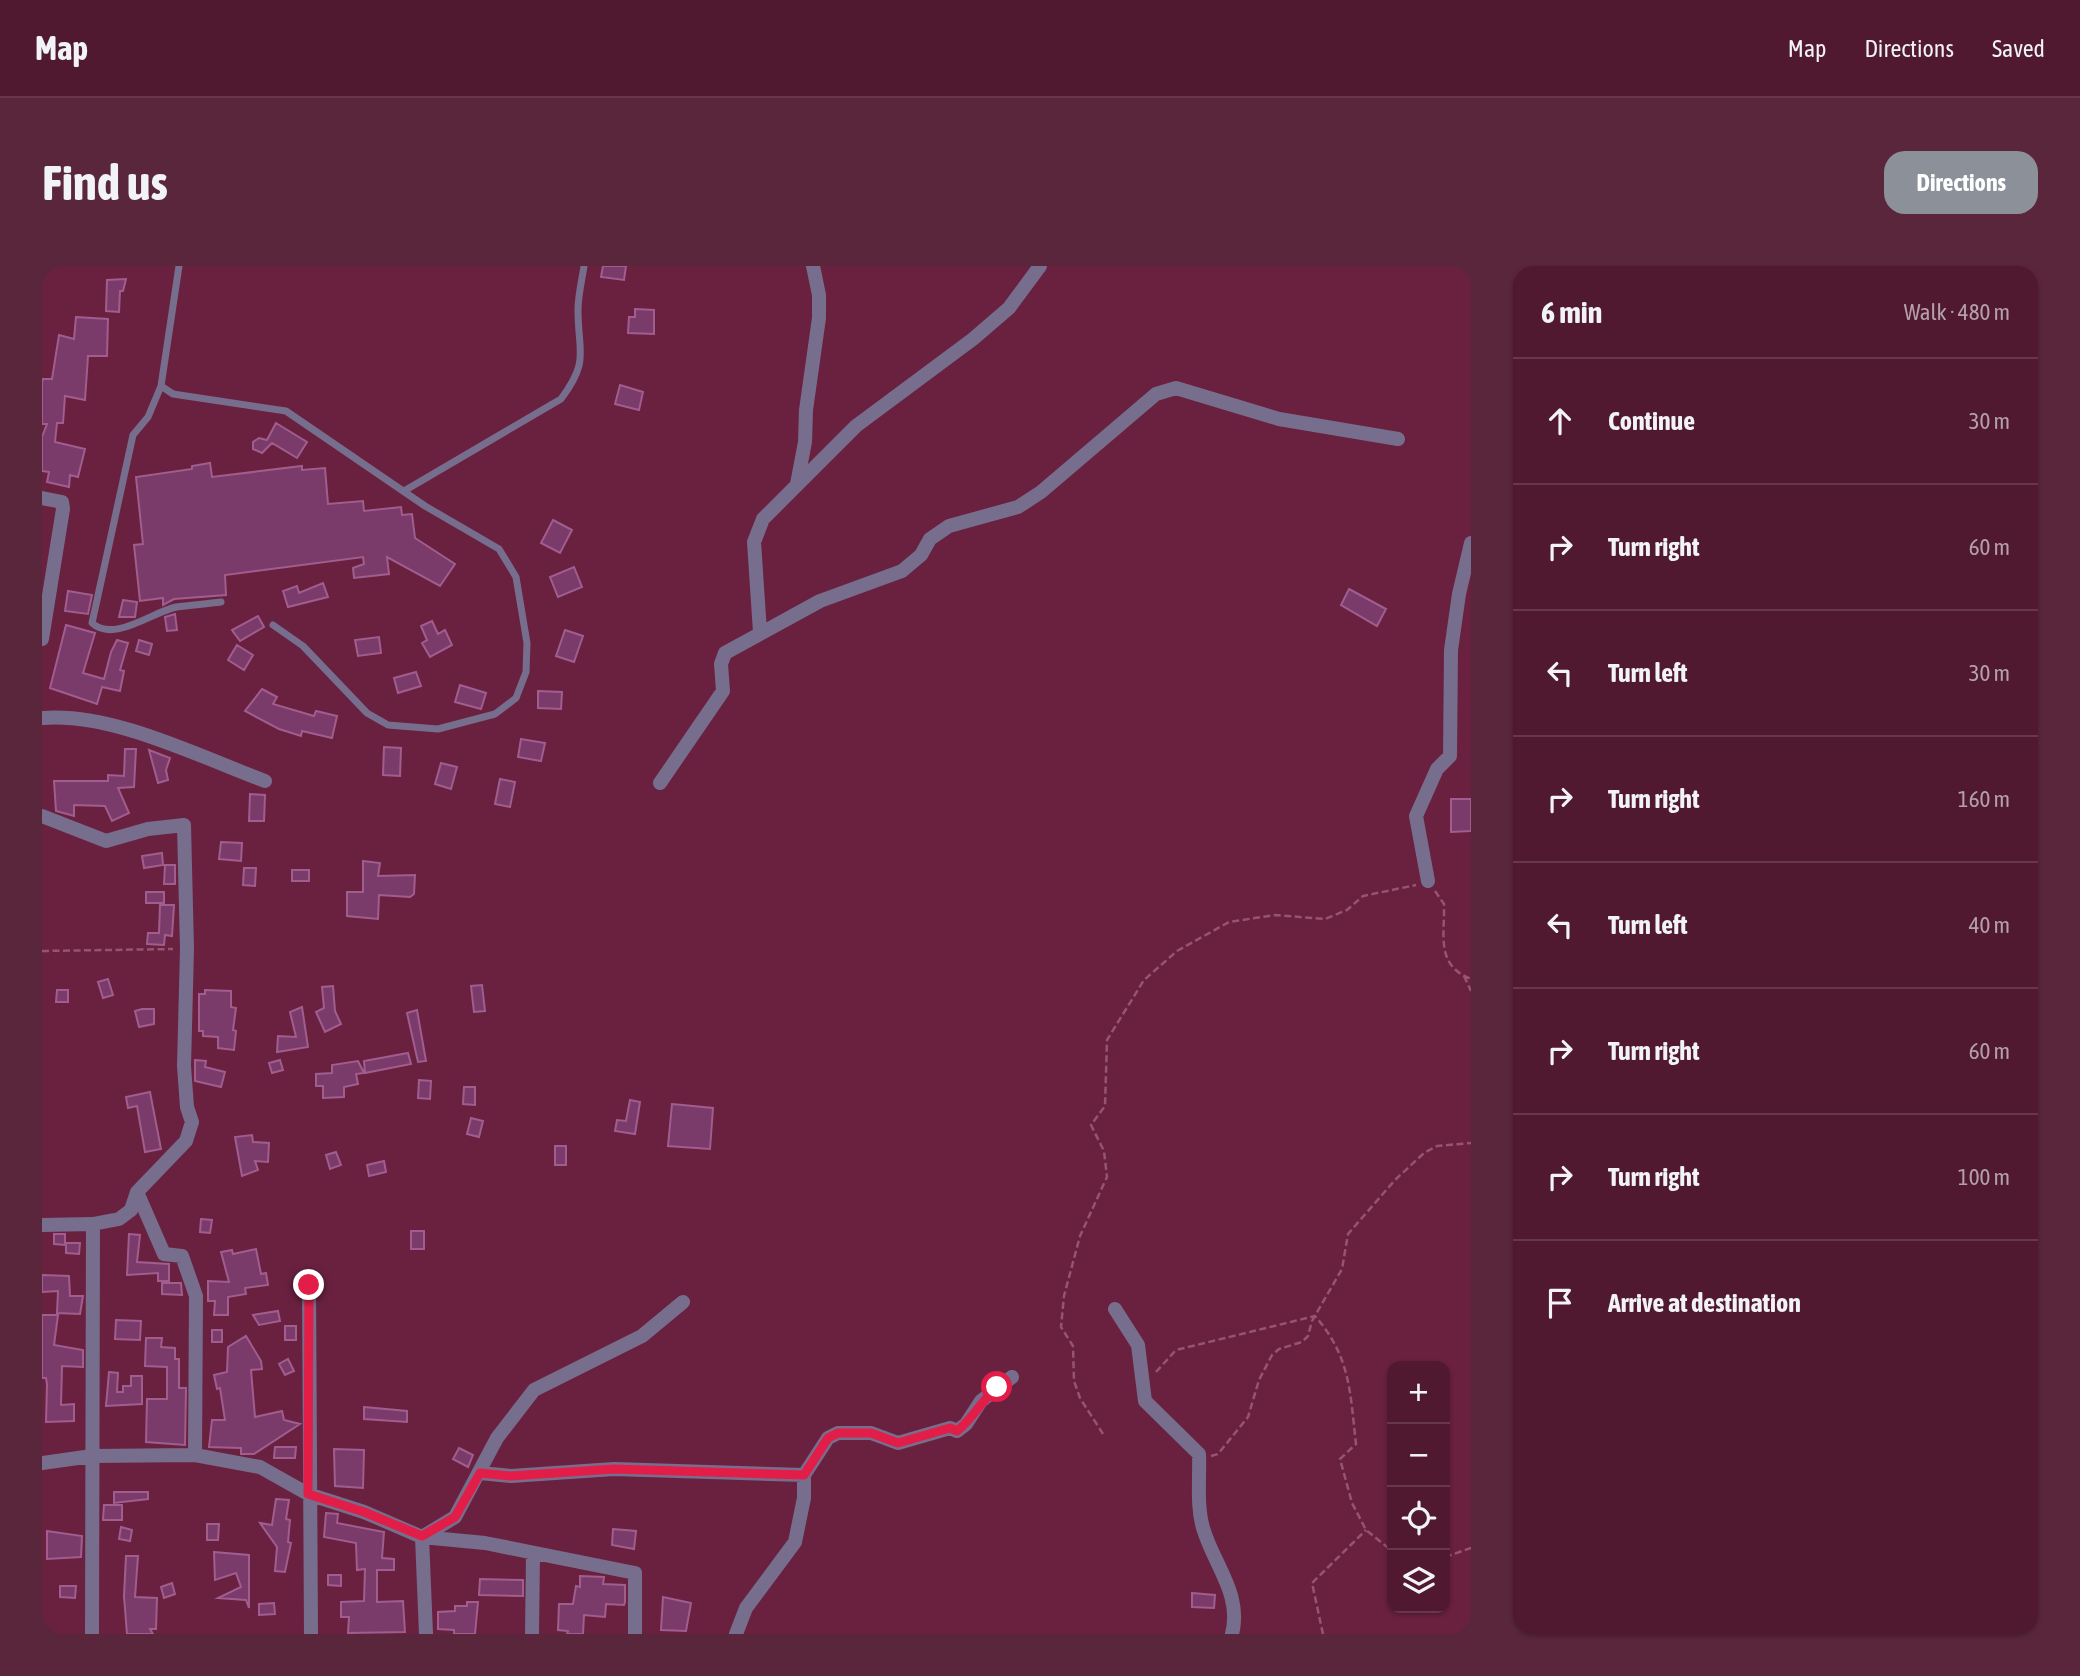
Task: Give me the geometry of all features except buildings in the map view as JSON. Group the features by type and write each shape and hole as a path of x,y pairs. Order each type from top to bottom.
{"street":[{"path":"797,485 805,442 806,410 819,318 819,295 813,266"},
{"path":"761,632 755,561 756,530 763,519 856,426 1000,316 1040,266"},
{"path":"660,783 723,691 721,664 725,653 820,601 902,571 922,555 930,539 949,526 1018,507 1041,492 1156,394 1176,388 1279,419 1398,439"},
{"path":"42,498 55,498 62,502 64,509 42,639"},
{"path":"1428,881 1416,816 1437,769 1450,756 1451,650 1459,594 1471,543"},
{"path":"42,718 66,716 101,720 265,781"},
{"path":"42,816 106,841 148,829 184,825 187,948 184,1066 187,1107 192,1122 186,1141 137,1192 131,1210 119,1219 93,1224 42,1225"},
{"path":"137,1192 164,1254 182,1256 196,1296 195,1455"},
{"path":"92,1634 93,1224"},
{"path":"309,1285 308,1494 311,1634"},
{"path":"422,1536 455,1517 496,1438 534,1390 642,1336 683,1301"},
{"path":"1115,1309 1138,1345 1145,1401 1199,1454 1203,1530 1227,1577 1236,1619 1232,1634"},
{"path":"736,1634 746,1608 795,1542 804,1498 804,1475 828,1438 838,1433 871,1433 898,1443 950,1428 957,1431 966,1424 981,1401 1012,1377"},
{"path":"42,1463 92,1456 195,1455 260,1467 308,1494 364,1512 422,1536 451,1537 635,1573 635,1634"},
{"path":"480,1473 511,1476 614,1469 804,1475"},
{"path":"422,1536 426,1634"},
{"path":"531,1634 533,1554"}],"lane":[{"path":"178,266 161,386 148,417 133,435 92,623 99,629 108,630 143,621 173,608 221,602"},
{"path":"404,491 561,398 577,377 582,355 578,306 584,266"},
{"path":"161,386 173,394 280,409 404,491 499,549 516,577 527,643 526,672 516,698 495,713 439,730 388,725 367,713 303,646 273,625"}],"path":[{"path":"1103,1434 1080,1398 1074,1381 1073,1346 1061,1327 1064,1296 1080,1236 1107,1177 1104,1151 1091,1125 1105,1106 1107,1040 1144,980 1195,939 1229,922 1259,916 1289,915 1325,919 1347,910 1363,896 1397,891 1428,881 1444,904 1441,937 1445,958 1471,979"},
{"path":"42,951 187,948"},
{"path":"1464,976 1471,991"},
{"path":"1206,1457 1218,1454 1248,1417 1259,1380 1272,1355 1279,1349 1302,1342 1342,1269 1348,1234 1418,1158 1437,1146 1471,1143"},
{"path":"1152,1377 1176,1350 1315,1316"},
{"path":"1315,1316 1335,1339 1349,1385 1356,1444 1340,1459 1353,1503 1366,1530 1391,1550"},
{"path":"1323,1634 1312,1583 1366,1530"},
{"path":"1450,1555 1471,1548"}],"route":[{"path":"309,1285 308,1494 364,1512 422,1536 455,1517 480,1473 511,1476 614,1469 804,1475 825,1447 828,1438 838,1433 871,1433 898,1443 907,1438 921,1438 950,1428 957,1431 966,1424 981,1401 997,1387"}]}
